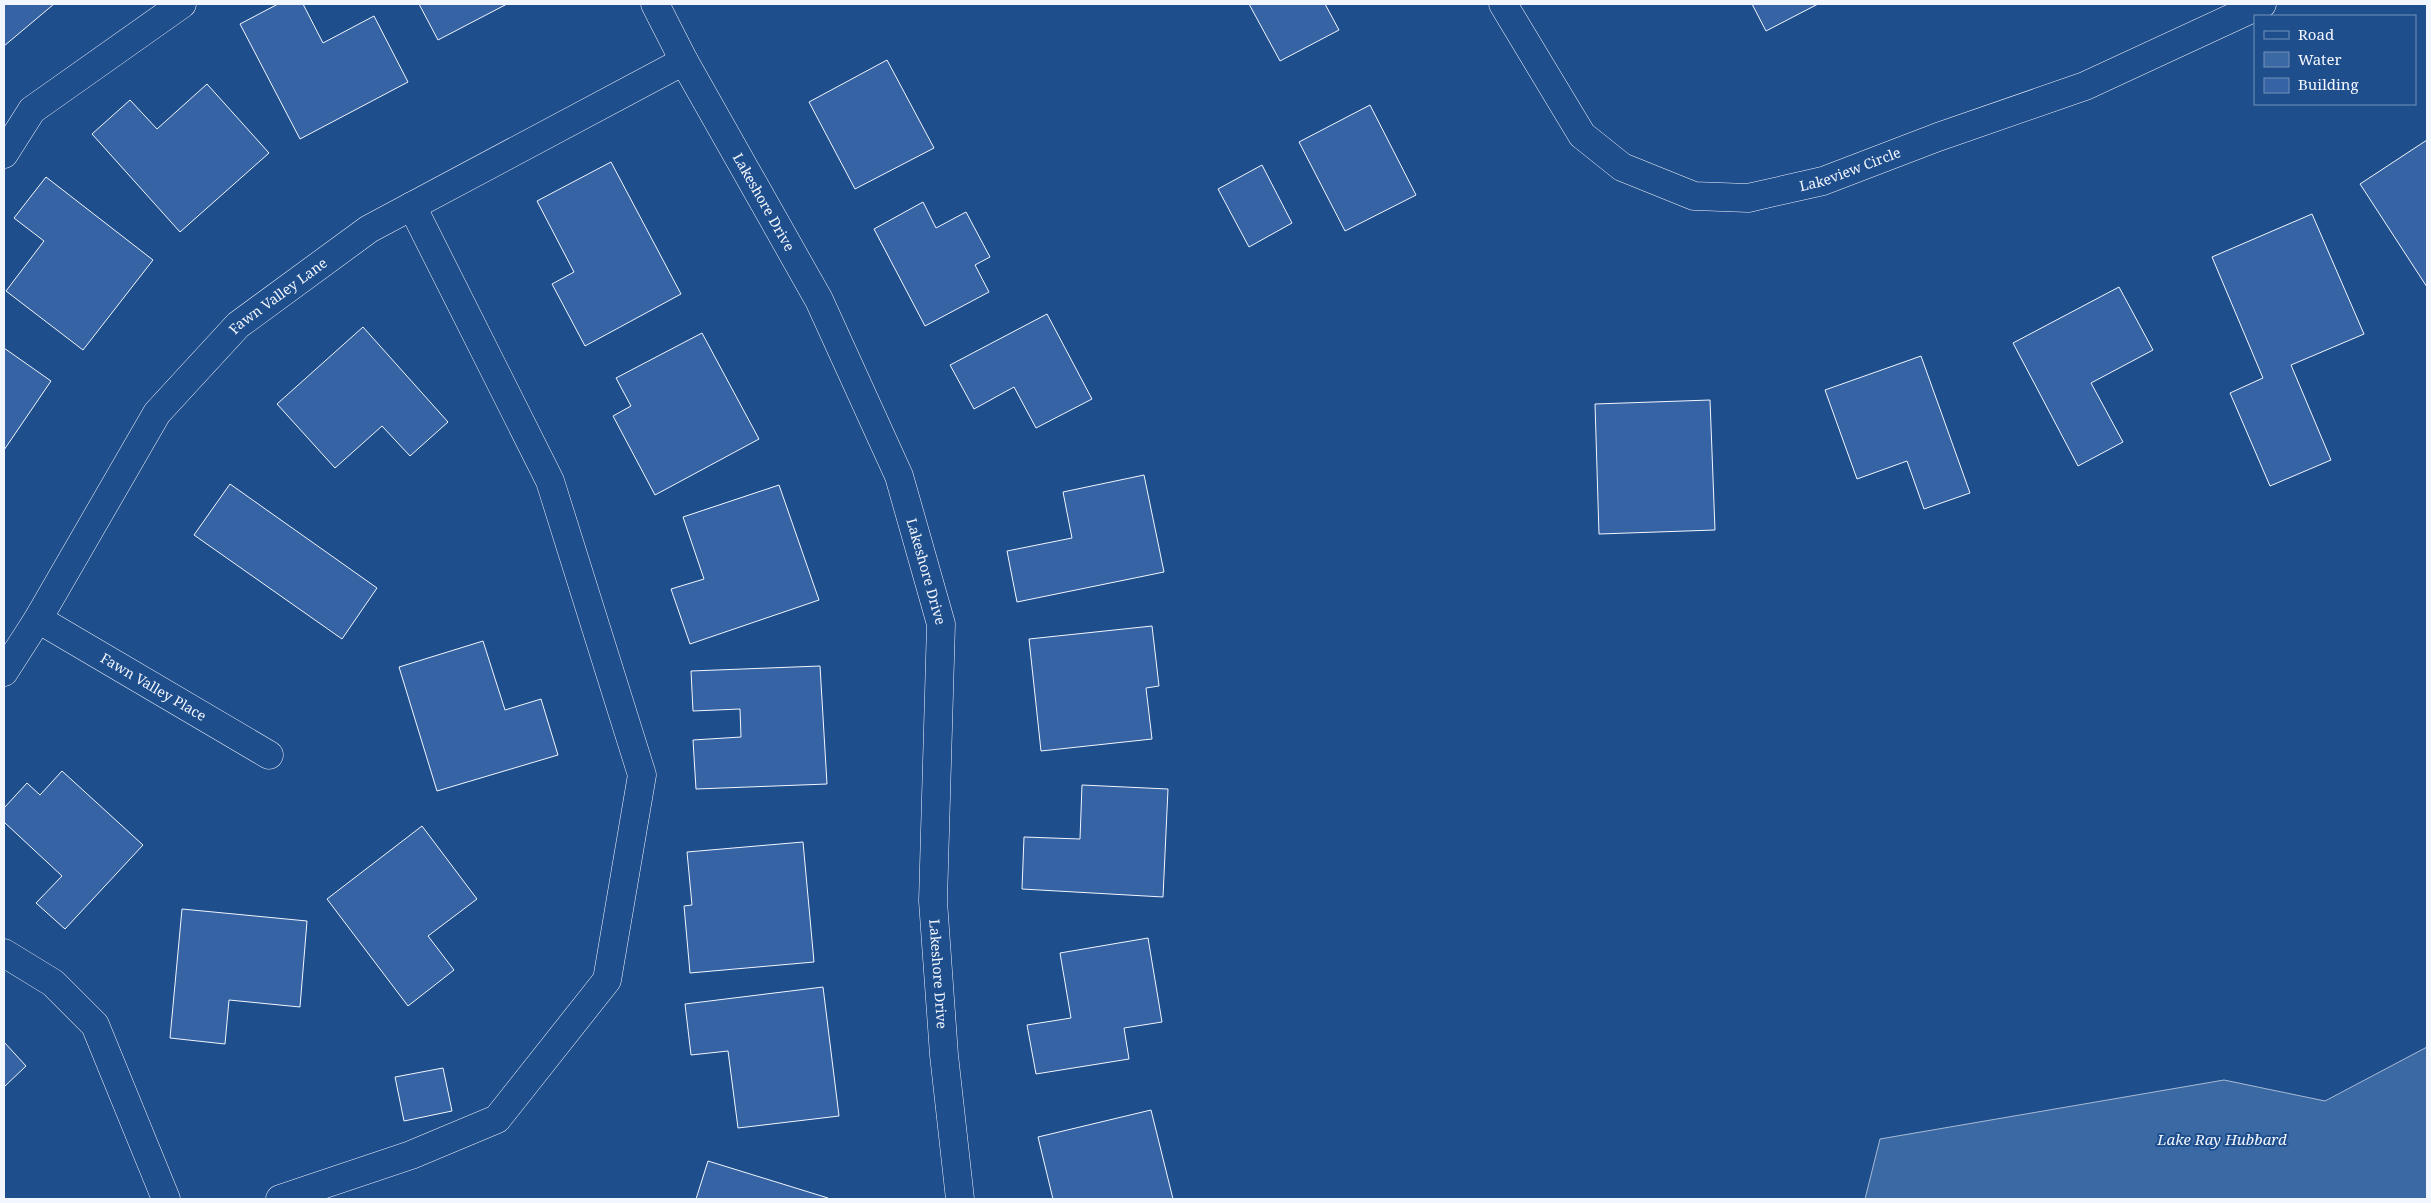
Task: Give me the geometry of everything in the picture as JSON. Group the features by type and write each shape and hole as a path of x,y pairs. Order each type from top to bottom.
{"street":[{"path":"4,154 32,110 182,4"},
{"name":"Lakeshore Drive","path":"655,4 684,61 819,300 899,476 941,624 933,901 944,1055 960,1199"},
{"name":"Lakeview Circle","path":"1503,4 1582,135 1622,167 1694,196 1748,198 1823,181 1938,137 2085,86 2262,4"},
{"name":"Fawn Valley Lane","path":"4,672 38,619 156,413 238,325 369,228 684,61"},
{"path":"280,1199 411,1155 497,1119 607,980 642,775 550,481 412,206"},
{"name":"Fawn Valley Place","path":"38,619 269,755"},
{"path":"4,953 53,983 95,1025 166,1199"}],"water":[{"name":"Lake Ray Hubbard","path":"2427,1047 2427,1199 1865,1199 1880,1139 2224,1080 2325,1101"}],"building":[{"path":"4,4 54,4 4,46"},
{"path":"278,4 303,4 323,43 374,16 408,82 300,139 240,24"},
{"path":"419,4 507,4 438,40"},
{"path":"1249,4 1325,4 1339,30 1280,61"},
{"path":"1752,4 1818,4 1766,31"},
{"path":"887,60 934,148 855,189 809,102"},
{"path":"207,84 269,153 180,232 92,134 130,100 157,129"},
{"path":"1370,105 1416,195 1345,231 1299,142"},
{"path":"2427,140 2427,287 2360,184"},
{"path":"611,162 681,294 585,346 552,284 574,272 537,201"},
{"path":"1262,165 1292,223 1249,247 1218,189"},
{"path":"46,177 153,260 83,350 6,291 44,241 14,218"},
{"path":"923,202 936,228 966,212 990,257 975,265 989,292 925,326 874,229"},
{"path":"2312,214 2364,334 2291,365 2331,460 2270,486 2230,393 2263,378 2212,257"},
{"path":"2119,287 2153,350 2091,383 2123,442 2078,466 2013,343"},
{"path":"1047,314 1092,399 1036,428 1014,387 974,409 950,365"},
{"path":"363,327 448,422 410,456 382,426 335,468 277,404"},
{"path":"702,333 759,439 655,495 613,416 631,406 616,378"},
{"path":"4,348 51,381 4,450"},
{"path":"1921,356 1970,493 1924,509 1907,461 1857,479 1825,390"},
{"path":"1710,400 1715,530 1599,534 1595,404"},
{"path":"1144,475 1164,572 1017,602 1007,551 1072,538 1063,492"},
{"path":"230,484 377,588 342,639 194,535"},
{"path":"779,485 819,600 690,644 671,589 704,579 683,517"},
{"path":"1152,626 1159,686 1146,688 1152,739 1041,751 1029,639"},
{"path":"483,641 505,710 541,699 558,755 437,791 399,667"},
{"path":"820,666 827,784 696,789 693,740 741,737 740,709 693,711 691,671"},
{"path":"62,771 143,845 65,929 36,903 62,876 4,822 4,808 27,783 40,795"},
{"path":"1082,785 1168,789 1163,897 1022,889 1024,837 1080,839"},
{"path":"422,826 477,899 428,936 454,970 408,1006 327,899"},
{"path":"803,842 814,962 690,973 684,906 692,905 687,852"},
{"path":"182,909 307,921 300,1007 229,1000 225,1044 170,1038"},
{"path":"1148,938 1162,1022 1124,1028 1129,1059 1036,1074 1027,1025 1071,1018 1060,953"},
{"path":"823,987 839,1116 738,1128 728,1051 691,1055 685,1004"},
{"path":"4,1042 26,1066 4,1087"},
{"path":"443,1068 452,1111 404,1121 395,1077"},
{"path":"1151,1110 1173,1199 1053,1199 1038,1137"},
{"path":"708,1161 828,1198 828,1199 696,1199"}]}
